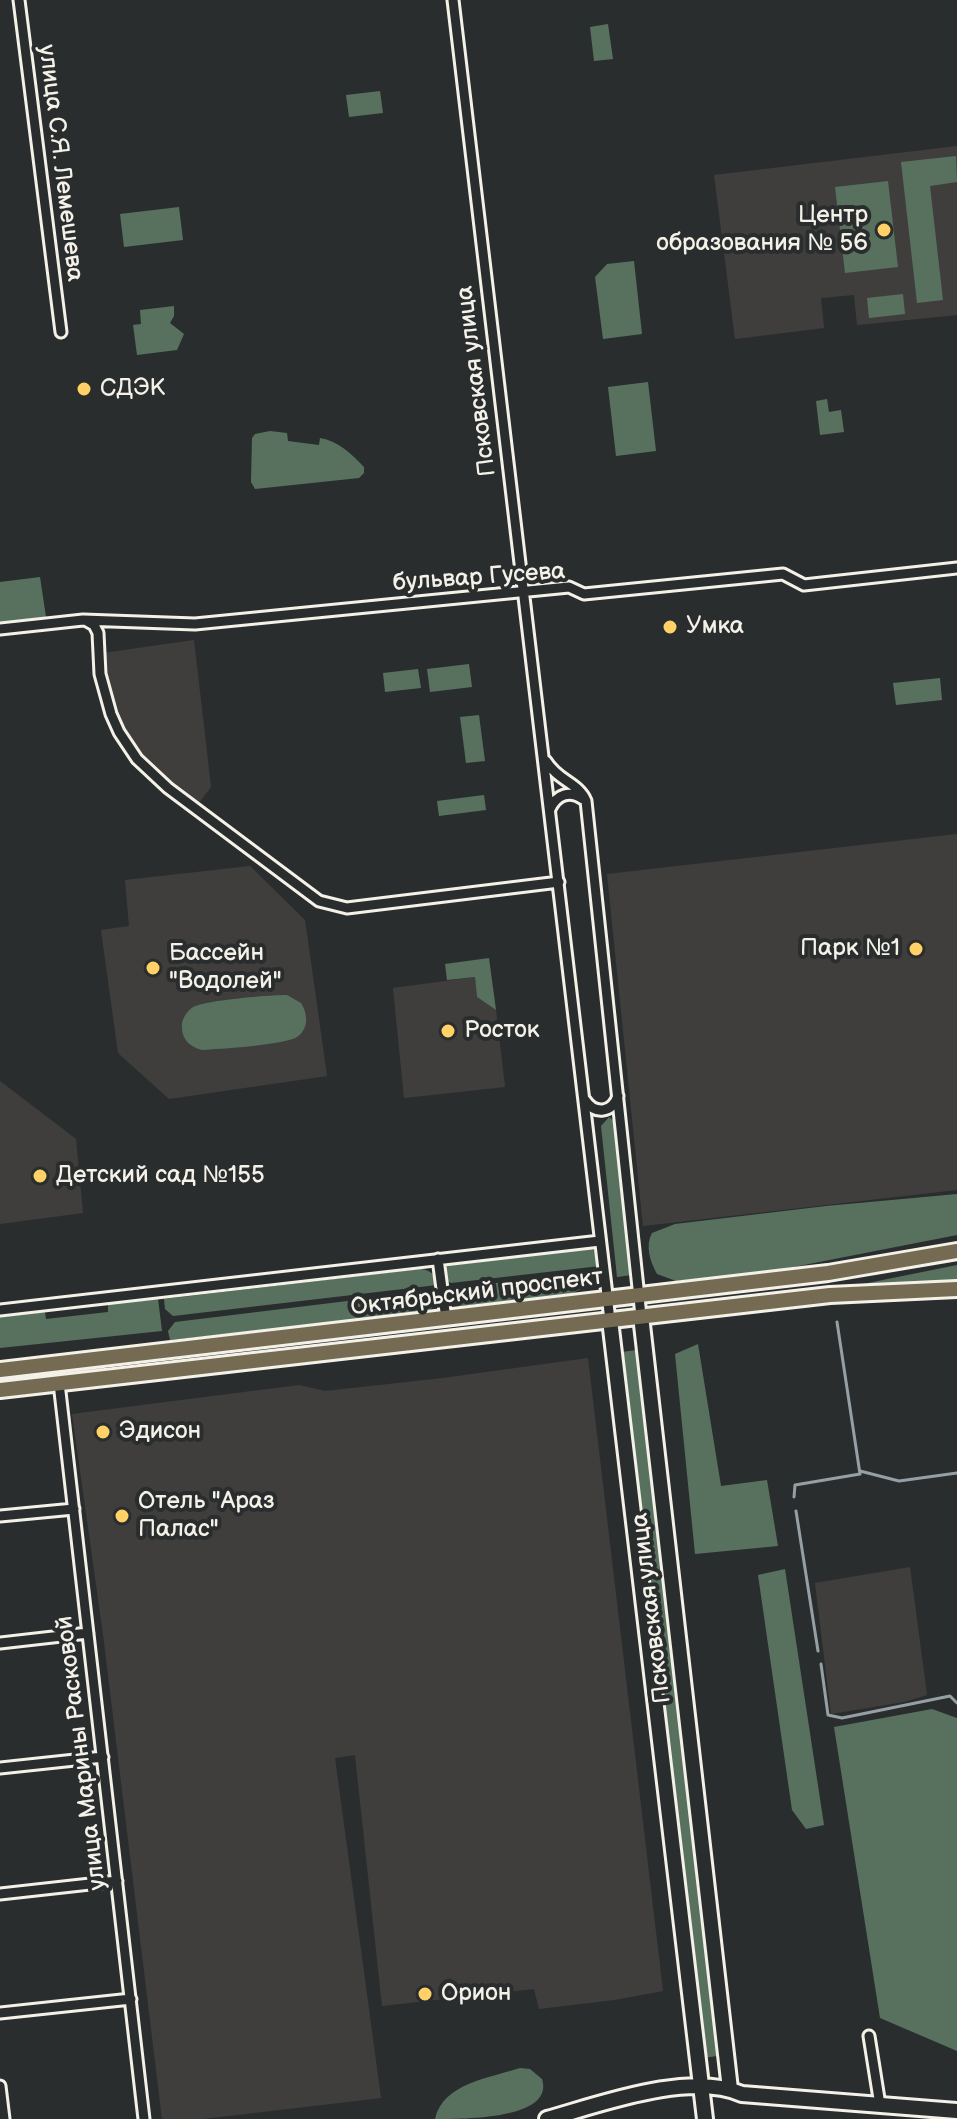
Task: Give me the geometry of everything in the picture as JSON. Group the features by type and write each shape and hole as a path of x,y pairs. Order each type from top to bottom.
{"main road":[{"name":"Октябрьский проспект","path":"0,1370 828,1273 957,1251"},
{"name":"Октябрьский проспект","path":"0,1390 830,1295 957,1289"},
{"name":"Псковская улица","path":"641,1316 730,2089"},
{"name":"Псковская улица","path":"610,1320 705,2119"},
{"path":"547,2119 638,2094 701,2087 730,2089 742,2094 880,2105 927,2113 957,2111"}],"street":[{"name":"улица С.Я. Лемешева","path":"19,0 61,332"},
{"name":"Псковская улица","path":"453,0 610,1320"},
{"name":"бульвар Гусева","path":"0,629 83,620 195,624 569,587 584,594 783,574 804,585 957,568"},
{"path":"83,620 92,623 97,630 100,674 107,702 119,732 137,759 168,788 321,903 347,908 559,882"},
{"path":"544,756 558,777 580,790 586,801"},
{"path":"550,810 555,800 564,795 577,795 586,801"},
{"name":"Псковская улица","path":"586,801 641,1316"},
{"path":"584,1096 591,1107 601,1110 611,1107 618,1096"},
{"path":"588,1130 592,1118 603,1112 615,1115 621,1121"},
{"path":"0,1310 600,1241"},
{"path":"438,1259 446,1319"},
{"name":"улица Марины Расковой","path":"59,1383 144,2119"},
{"path":"0,1516 74,1509"},
{"path":"0,1643 88,1633"},
{"path":"0,1768 103,1757"},
{"path":"0,1894 117,1881"},
{"path":"0,2013 131,1999"},
{"path":"869,2036 880,2105"},
{"path":"0,2086 4,2119"}],"shaded area":[{"name":"Центр образования № 56","path":"957,146 957,315 857,325 854,295 821,298 824,328 735,339 714,175"},
{"path":"194,640 211,787 198,804 156,772 135,749 122,728 107,691 103,653"},
{"path":"957,834 957,1190 643,1226 607,874"},
{"path":"250,866 305,920 327,1076 169,1099 118,1053 101,930 129,926 125,880"},
{"name":"Росток","path":"475,977 477,997 496,1010 505,1087 404,1098 393,988"},
{"name":"Детский сад №155","path":"0,1081 76,1139 83,1213 0,1224"},
{"path":"588,1358 663,1991 539,2009 534,1989 382,2006 355,1755 335,1758 381,2098 203,2119 162,2119 103,1634 72,1414 299,1385 325,1391"},
{"path":"910,1567 927,1695 904,1702 831,1714 815,1583"}],"green space":[{"path":"608,24 613,59 594,61 590,27"},
{"path":"380,91 383,113 349,117 346,95"},
{"path":"956,156 957,182 930,186 943,300 917,303 901,162"},
{"path":"888,181 898,267 845,273 835,187"},
{"path":"179,207 183,240 124,247 120,214"},
{"path":"634,261 642,334 603,339 595,277 607,264"},
{"path":"903,294 905,314 869,318 867,298"},
{"path":"174,306 170,323 184,334 177,350 137,355 133,325 141,324 140,310"},
{"path":"648,382 656,451 616,456 608,387"},
{"path":"827,399 829,412 841,410 844,432 820,435 816,401"},
{"path":"270,431 287,433 288,441 319,445 320,438 333,442 364,467 364,473 359,478 255,489 251,482 252,438 255,434"},
{"path":"40,577 46,617 0,622 0,582"},
{"path":"469,664 472,687 430,692 427,669"},
{"path":"418,669 421,688 385,692 383,673"},
{"path":"940,678 942,700 896,705 893,683"},
{"path":"479,715 485,761 466,763 460,717"},
{"path":"484,795 486,810 439,816 437,801"},
{"path":"489,958 496,1010 477,997 475,977 447,980 445,964"},
{"path":"287,995 301,1003 306,1016 304,1030 297,1037 251,1046 202,1050 185,1039 183,1019 193,1007 224,1000"},
{"path":"609,1117 614,1121 632,1275 617,1277 601,1126"},
{"path":"957,1194 957,1235 768,1272 676,1281 657,1274 649,1254 652,1233 675,1224"},
{"path":"589,1247 599,1254 600,1266 451,1283 446,1280 445,1269 448,1265"},
{"path":"957,1265 957,1280 853,1286"},
{"path":"419,1269 431,1273 437,1285 173,1316 165,1309 164,1299"},
{"path":"589,1272 594,1277 585,1287 569,1295 460,1306 454,1303 446,1289"},
{"path":"438,1290 435,1304 424,1313 170,1340 168,1331 175,1322"},
{"path":"158,1299 162,1331 0,1348 0,1317 45,1312 46,1319 108,1312 108,1304"},
{"path":"698,1344 721,1486 767,1480 778,1546 695,1554 675,1354"},
{"path":"636,1350 717,2056 703,2058 622,1352"},
{"path":"785,1569 824,1825 806,1829 792,1810 758,1575"},
{"path":"932,1709 957,1718 957,2051 880,2018 834,1727"},
{"path":"520,2068 530,2069 542,2079 542,2092 535,2102 505,2114 435,2119 447,2097 458,2090"}],"waterway":[{"path":"794,1497 795,1485 860,1474 837,1322"},
{"path":"860,1471 899,1481 957,1473"},
{"path":"796,1511 818,1651"},
{"path":"821,1664 828,1715 842,1718 950,1696 957,1703"}],"place":[{"name":"Центр образования № 56","path":"884,230"},
{"name":"СДЭК","path":"84,389"},
{"name":"Умка","path":"670,627"},
{"name":"Парк №1","path":"916,949"},
{"name":"Бассейн \"Водолей\"","path":"153,968"},
{"name":"Росток","path":"448,1031"},
{"name":"Детский сад №155","path":"40,1176"},
{"name":"Эдисон","path":"103,1432"},
{"name":"Отель \"Араз Палас\"","path":"122,1516"},
{"name":"Орион","path":"425,1994"}]}
